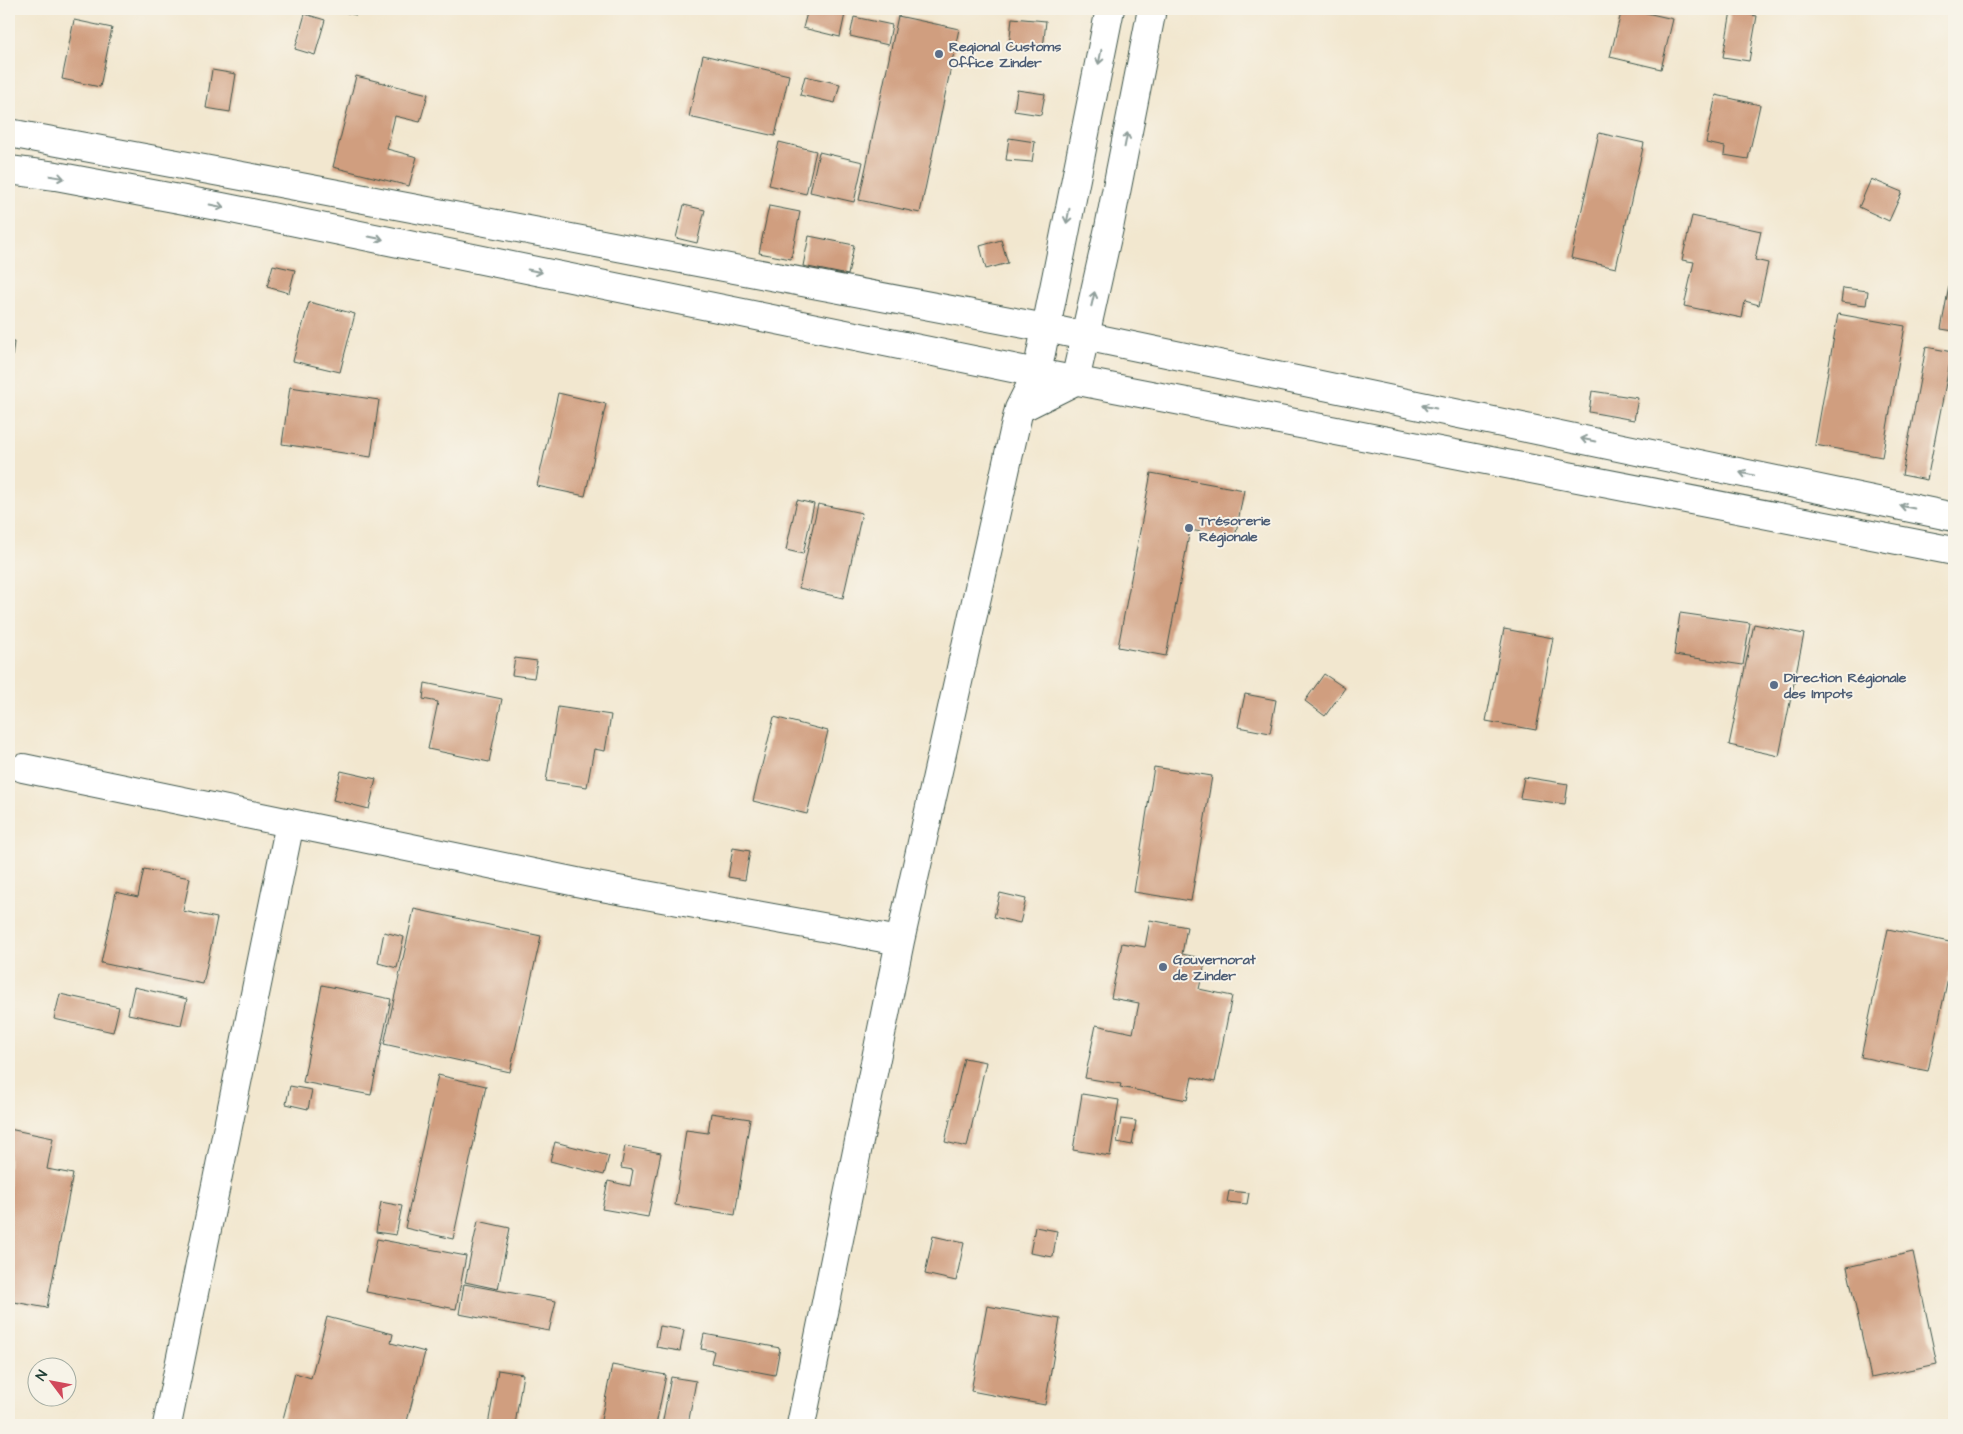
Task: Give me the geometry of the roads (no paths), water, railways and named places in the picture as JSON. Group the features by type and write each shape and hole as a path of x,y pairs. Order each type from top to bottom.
{"main road":[{"path":"801,1425 900,940 1019,409 1036,373 1110,9"},
{"path":"1075,381 1109,228 1152,9"},
{"path":"9,134 269,181 1046,328 1954,516"},
{"path":"9,170 56,176 222,207 1075,381 1954,551"},
{"path":"1019,409 1075,381"},
{"path":"14,765 596,886 900,940"},
{"path":"167,1425 290,823"}],"place":[{"name":"Regional Customs Office Zinder","path":"939,54"},
{"name":"Trésorerie Régionale","path":"1189,528"},
{"name":"Direction Régionale des Impots","path":"1774,685"},
{"name":"Gouvernorat de Zinder","path":"1163,967"}]}
